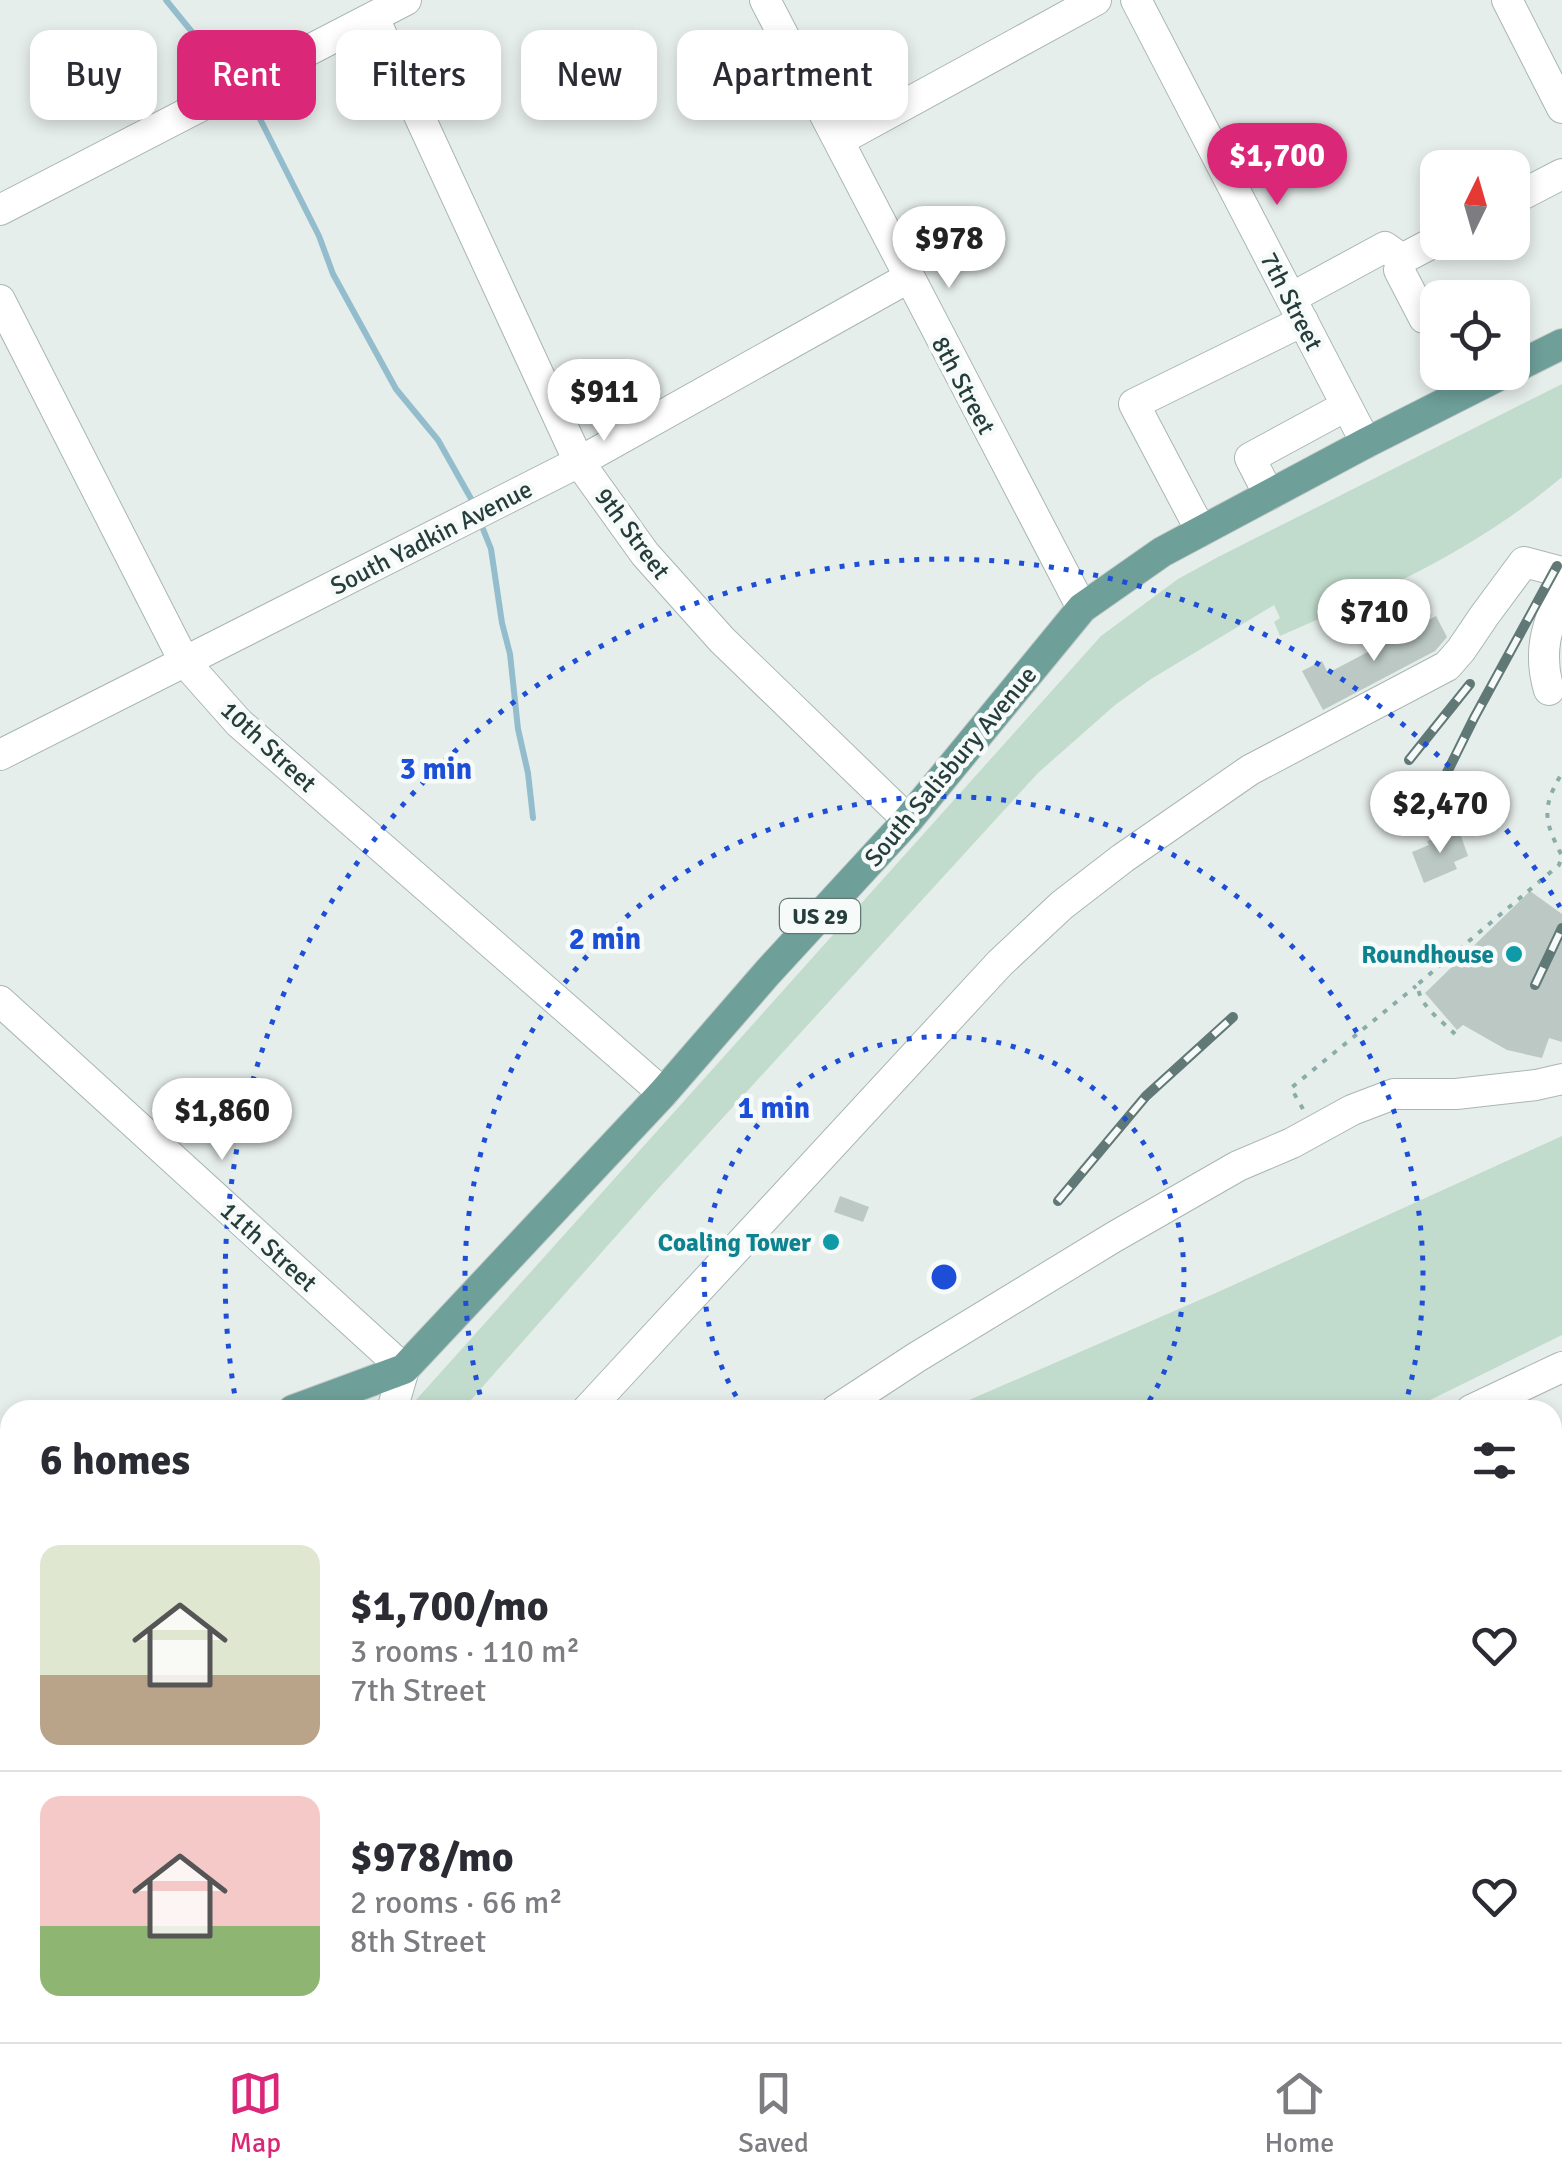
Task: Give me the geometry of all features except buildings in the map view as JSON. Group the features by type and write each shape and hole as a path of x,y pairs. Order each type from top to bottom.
{"main road":[{"name":"South Salisbury Avenue","path":"1530,360 1562,344"},
{"name":"South Salisbury Avenue","path":"320,1400 404,1369 662,1094 908,820 1082,608 1162,552 1471,390"}],"street":[{"path":"0,210 406,0"},
{"name":"8th Street","path":"765,0 1082,608"},
{"path":"840,140 1096,0"},
{"name":"7th Street","path":"1136,0 1366,443"},
{"path":"1506,0 1562,108"},
{"name":"9th Street","path":"374,18 579,462 645,554 722,640 908,820"},
{"path":"1530,191 1562,174"},
{"path":"1201,531 1134,404 1297,309 1385,246 1402,259"},
{"path":"1402,259 1420,250"},
{"path":"1402,259 1400,270 1420,310"},
{"name":"South Yadkin Avenue","path":"0,755 579,462 908,278"},
{"name":"10th Street","path":"0,300 184,662 240,723 662,1094"},
{"path":"1269,495 1250,458 1346,406"},
{"path":"596,1400 1000,963 1062,905 1122,858 1250,770 1447,666 1524,562 1562,572"},
{"path":"1549,690 1542,650 1562,588"},
{"name":"11th Street","path":"0,1001 404,1369"},
{"path":"851,1400 1114,1237 1238,1166 1292,1143 1352,1110 1394,1094 1456,1094 1562,1079"},
{"path":"1492,1400 1562,1367"},
{"path":"395,1400 404,1369"}],"path":[{"path":"1306,1113 1291,1088 1559,866 1562,856 1546,816 1551,792 1562,773"},
{"path":"1418,984 1421,1000 1455,1034"}],"green space":[{"path":"1562,384 1562,477 1496,526 1427,567 1280,636 1274,622 1280,618 1274,605 1115,705 1038,773 471,1400 416,1400 1101,636 1178,579"},
{"path":"1562,1136 1562,1335 1430,1400 969,1400"}],"waterway":[{"path":"166,0 190,30"},
{"path":"261,120 319,236 333,274 396,389 438,440 474,504"},
{"path":"483,529 491,549 510,654 533,818"}],"railway":[{"path":"1422,823 1557,566"},
{"path":"1409,760 1470,684"},
{"path":"1535,985 1562,928"},
{"path":"1058,1201 1146,1096 1233,1017"}],"place":[{"name":"Roundhouse","path":"1514,954"},
{"name":"Coaling Tower","path":"831,1242"}]}
